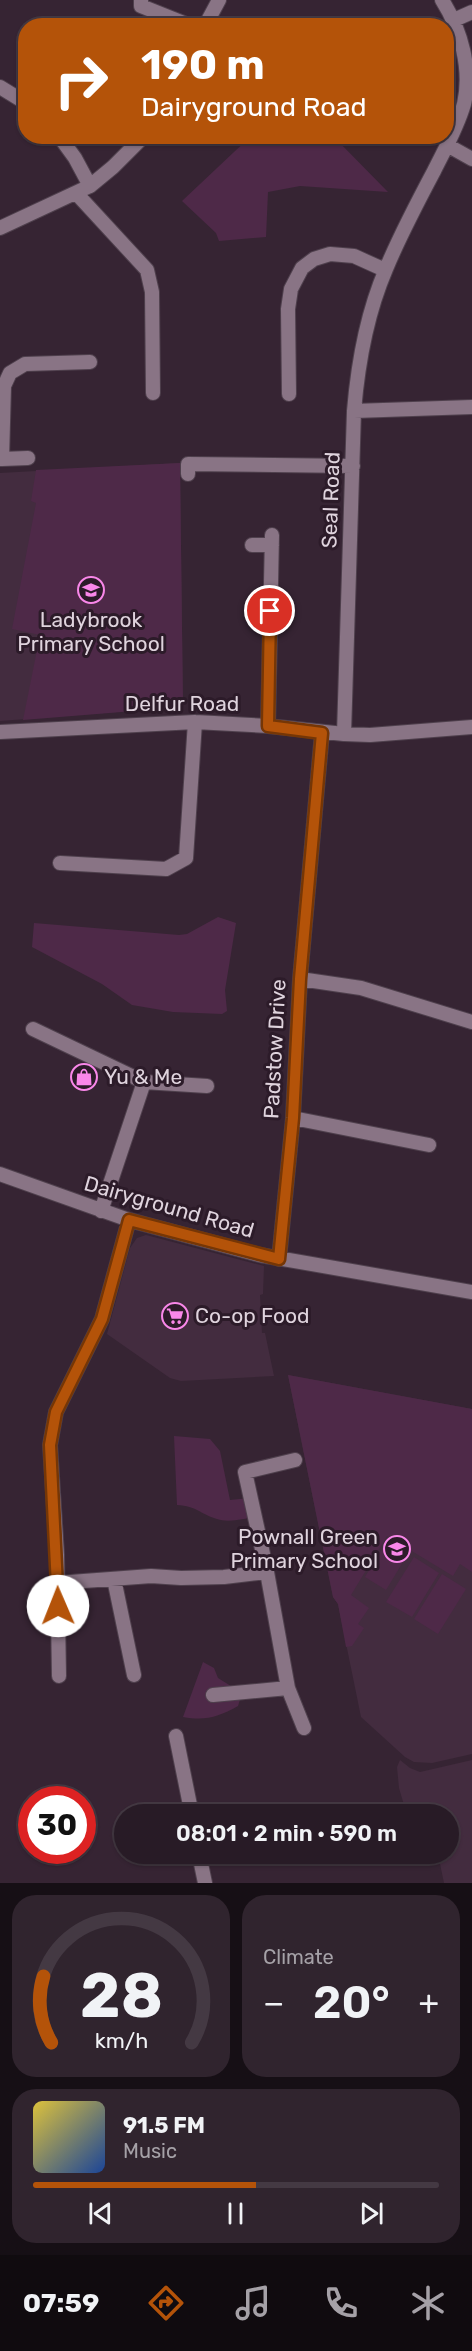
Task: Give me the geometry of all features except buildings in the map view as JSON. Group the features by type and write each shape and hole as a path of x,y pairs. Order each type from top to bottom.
{"street":[{"path":"141,0 141,6 171,18"},
{"path":"210,18 219,0"},
{"name":"Seal Road","path":"442,0 453,18"},
{"path":"454,20 472,12"},
{"name":"Seal Road","path":"454,20 463,45 466,71 464,102 454,126"},
{"path":"0,87 18,98"},
{"path":"454,143 472,159"},
{"path":"64,144 90,186"},
{"path":"0,228 90,186 136,144"},
{"name":"Seal Road","path":"344,734 354,411 358,371 385,270 446,144"},
{"path":"76,193 147,270 152,292 153,393"},
{"path":"289,394 288,309 291,289 302,268 314,259 330,254 354,256 385,270"},
{"path":"28,458 1,459 4,386 10,373 25,364 90,362"},
{"path":"354,411 472,407"},
{"path":"188,474 188,464 353,466"},
{"path":"252,545 272,540 268,726"},
{"path":"60,863 166,869 186,858 195,722"},
{"name":"Delfur Road","path":"0,732 195,722 370,735 472,727"},
{"name":"Padstow Drive","path":"279,1259 293,1118 300,979 322,733"},
{"path":"300,979 361,988 472,1022"},
{"path":"33,1029 144,1082 207,1086"},
{"path":"101,1211 144,1082"},
{"path":"293,1118 429,1144"},
{"name":"Dairyground Road","path":"0,1174 129,1220 279,1259 472,1292"},
{"path":"59,1676 50,1445 56,1412 102,1319 129,1220"},
{"path":"295,1460 245,1472 267,1572 288,1688 304,1728"},
{"path":"57,1583 151,1576 224,1577 267,1572"},
{"path":"114,1579 134,1675"},
{"path":"213,1695 288,1688"},
{"path":"176,1736 190,1804"},
{"path":"202,1864 205,1883"}],"shaded area":[{"path":"243,144 341,144 388,192 300,186 268,192 266,237 219,241 216,233 182,201"},
{"name":"Ladybrook Primary School","path":"180,463 183,707 0,721 0,473"},
{"name":"Ladybrook Primary School","path":"180,463 183,707 23,720 40,635 12,629 36,503 31,501 36,470"},
{"path":"218,917 236,923 225,990 227,1011 222,1014 173,1012 132,1005 102,984 32,947 34,923 179,935 187,934"},
{"path":"146,1235 264,1266 263,1294 260,1295 262,1333 265,1333 274,1376 181,1381 170,1378 107,1334 130,1248 137,1238"},
{"name":"Pownall Green Primary School","path":"288,1375 472,1409 472,1754 432,1763 414,1762 405,1757 361,1717 338,1604 333,1597"},
{"path":"288,1375 472,1409 472,1572 460,1564 453,1576 387,1536 351,1595 369,1608 358,1624 364,1628 352,1646 346,1647 338,1604 333,1597"},
{"path":"174,1436 210,1439 220,1451 230,1500 250,1498 255,1517 226,1521 189,1507 177,1505"},
{"path":"388,1539 409,1552 386,1590 365,1577"},
{"path":"414,1557 439,1573 412,1617 386,1602"},
{"path":"442,1574 466,1589 438,1634 414,1619"},
{"path":"203,1662 214,1668 218,1678 242,1693 238,1706 212,1717 198,1719 183,1717"},
{"path":"400,1760 420,1772 472,1760 472,1883 444,1883 440,1864 459,1864 459,1804 404,1804 397,1767"}],"place":[{"name":"Ladybrook Primary School","path":"91,590"},
{"name":"Yu & Me","path":"84,1077"},
{"name":"Co-op Food","path":"175,1316"},
{"name":"Pownall Green Primary School","path":"397,1549"}],"route":[{"path":"58,1606 50,1445 56,1412 102,1319 129,1220 279,1259 293,1118 300,979 322,733 268,726 270,611"}]}
